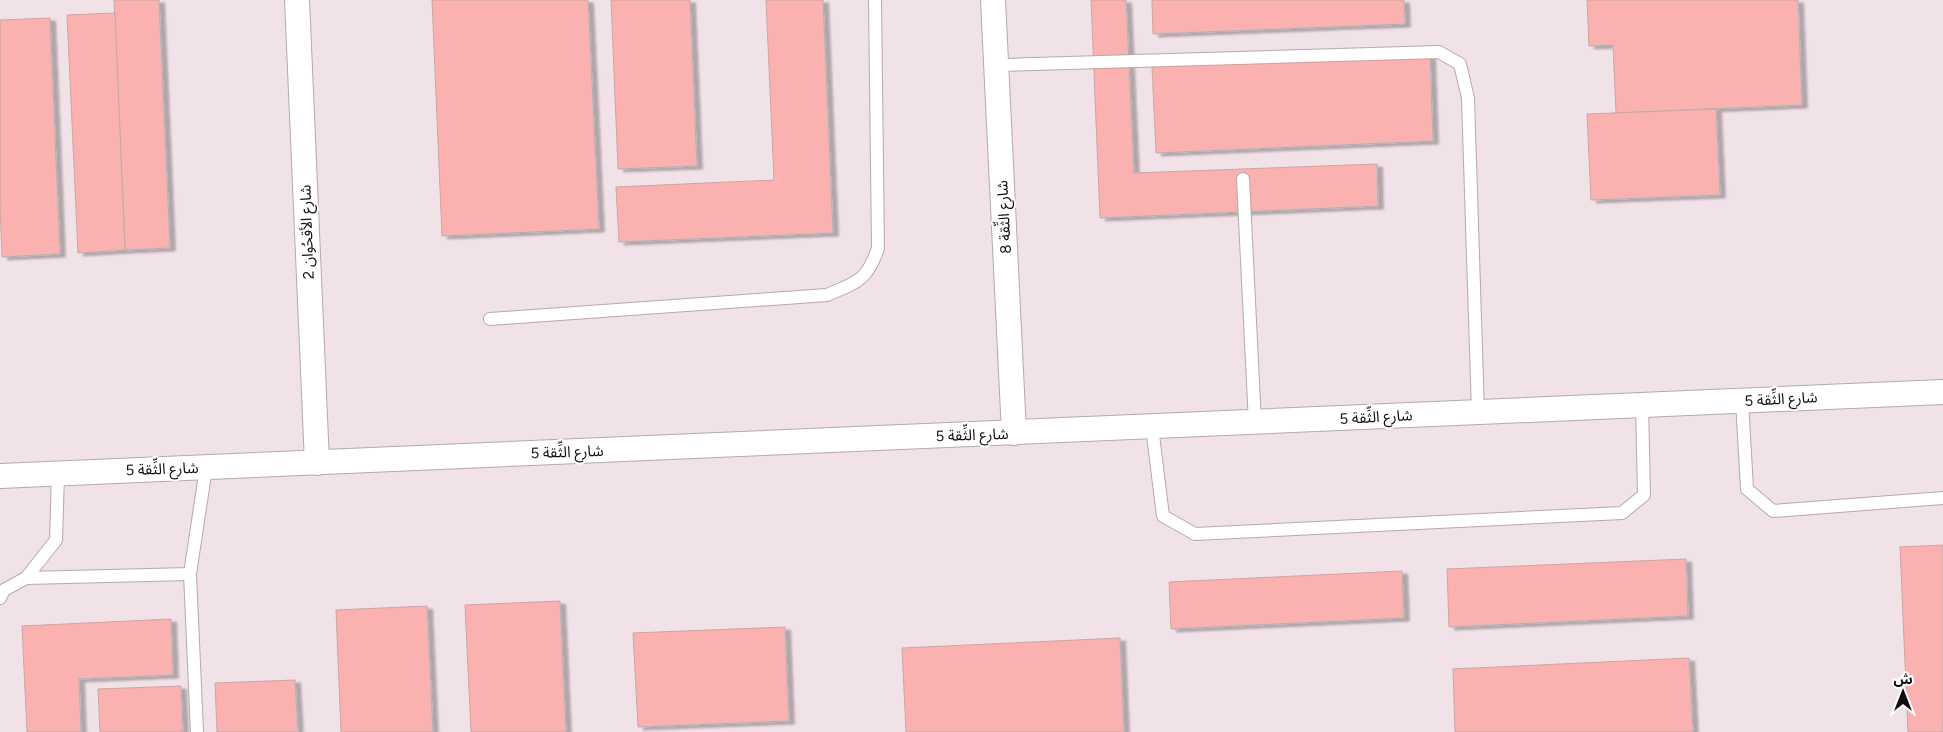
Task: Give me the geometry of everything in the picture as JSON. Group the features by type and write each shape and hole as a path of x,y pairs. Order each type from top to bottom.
{"street":[{"name":"شارع الأقحُوان 2","path":"297,0 317,463"},
{"name":"شارع الثِّقة 8","path":"993,0 1014,433"},
{"name":"شارع الثِّقة 5","path":"0,476 1943,392"}],"lane":[{"path":"490,319 827,296 855,283 871,269 878,248 875,0"},
{"path":"997,66 1438,52 1460,64 1468,98 1478,413"},
{"path":"1243,180 1256,423"},
{"path":"1742,401 1747,489 1773,511 1943,498"},
{"path":"1152,427 1163,516 1195,534 1622,513 1644,495 1642,405"},
{"path":"197,732 190,574 206,468"},
{"path":"0,598 4,590 26,578 56,540 58,474"},
{"path":"26,578 190,574"}],"building":[{"path":"114,0 159,0 170,248 125,250"},
{"path":"432,0 588,0 599,229 442,236"},
{"path":"611,0 690,0 697,166 618,169"},
{"path":"766,0 823,0 833,233 619,242 616,187 774,180"},
{"path":"1091,0 1126,0 1134,173 1377,164 1378,206 1100,218"},
{"path":"1152,0 1404,0 1405,24 1153,34"},
{"path":"1587,0 1798,0 1802,105 1616,113 1613,45 1589,46"},
{"path":"115,13 125,250 78,253 67,15"},
{"path":"50,18 60,254 2,257 0,206 0,20"},
{"path":"1430,55 1433,141 1156,153 1152,67"},
{"path":"1716,109 1720,195 1591,200 1587,114"},
{"path":"1943,545 1943,732 1908,732 1900,547"},
{"path":"1686,559 1688,616 1449,627 1447,569"},
{"path":"1402,571 1404,618 1171,629 1169,582"},
{"path":"560,601 566,732 471,732 465,605"},
{"path":"427,606 433,732 341,732 336,610"},
{"path":"171,619 173,675 79,679 81,732 27,732 22,626"},
{"path":"785,627 789,721 638,727 633,633"},
{"path":"1120,638 1124,732 906,732 902,648"},
{"path":"1689,658 1693,732 1455,732 1453,669"},
{"path":"295,680 298,732 217,732 215,683"},
{"path":"181,686 183,732 100,732 98,689"}]}
